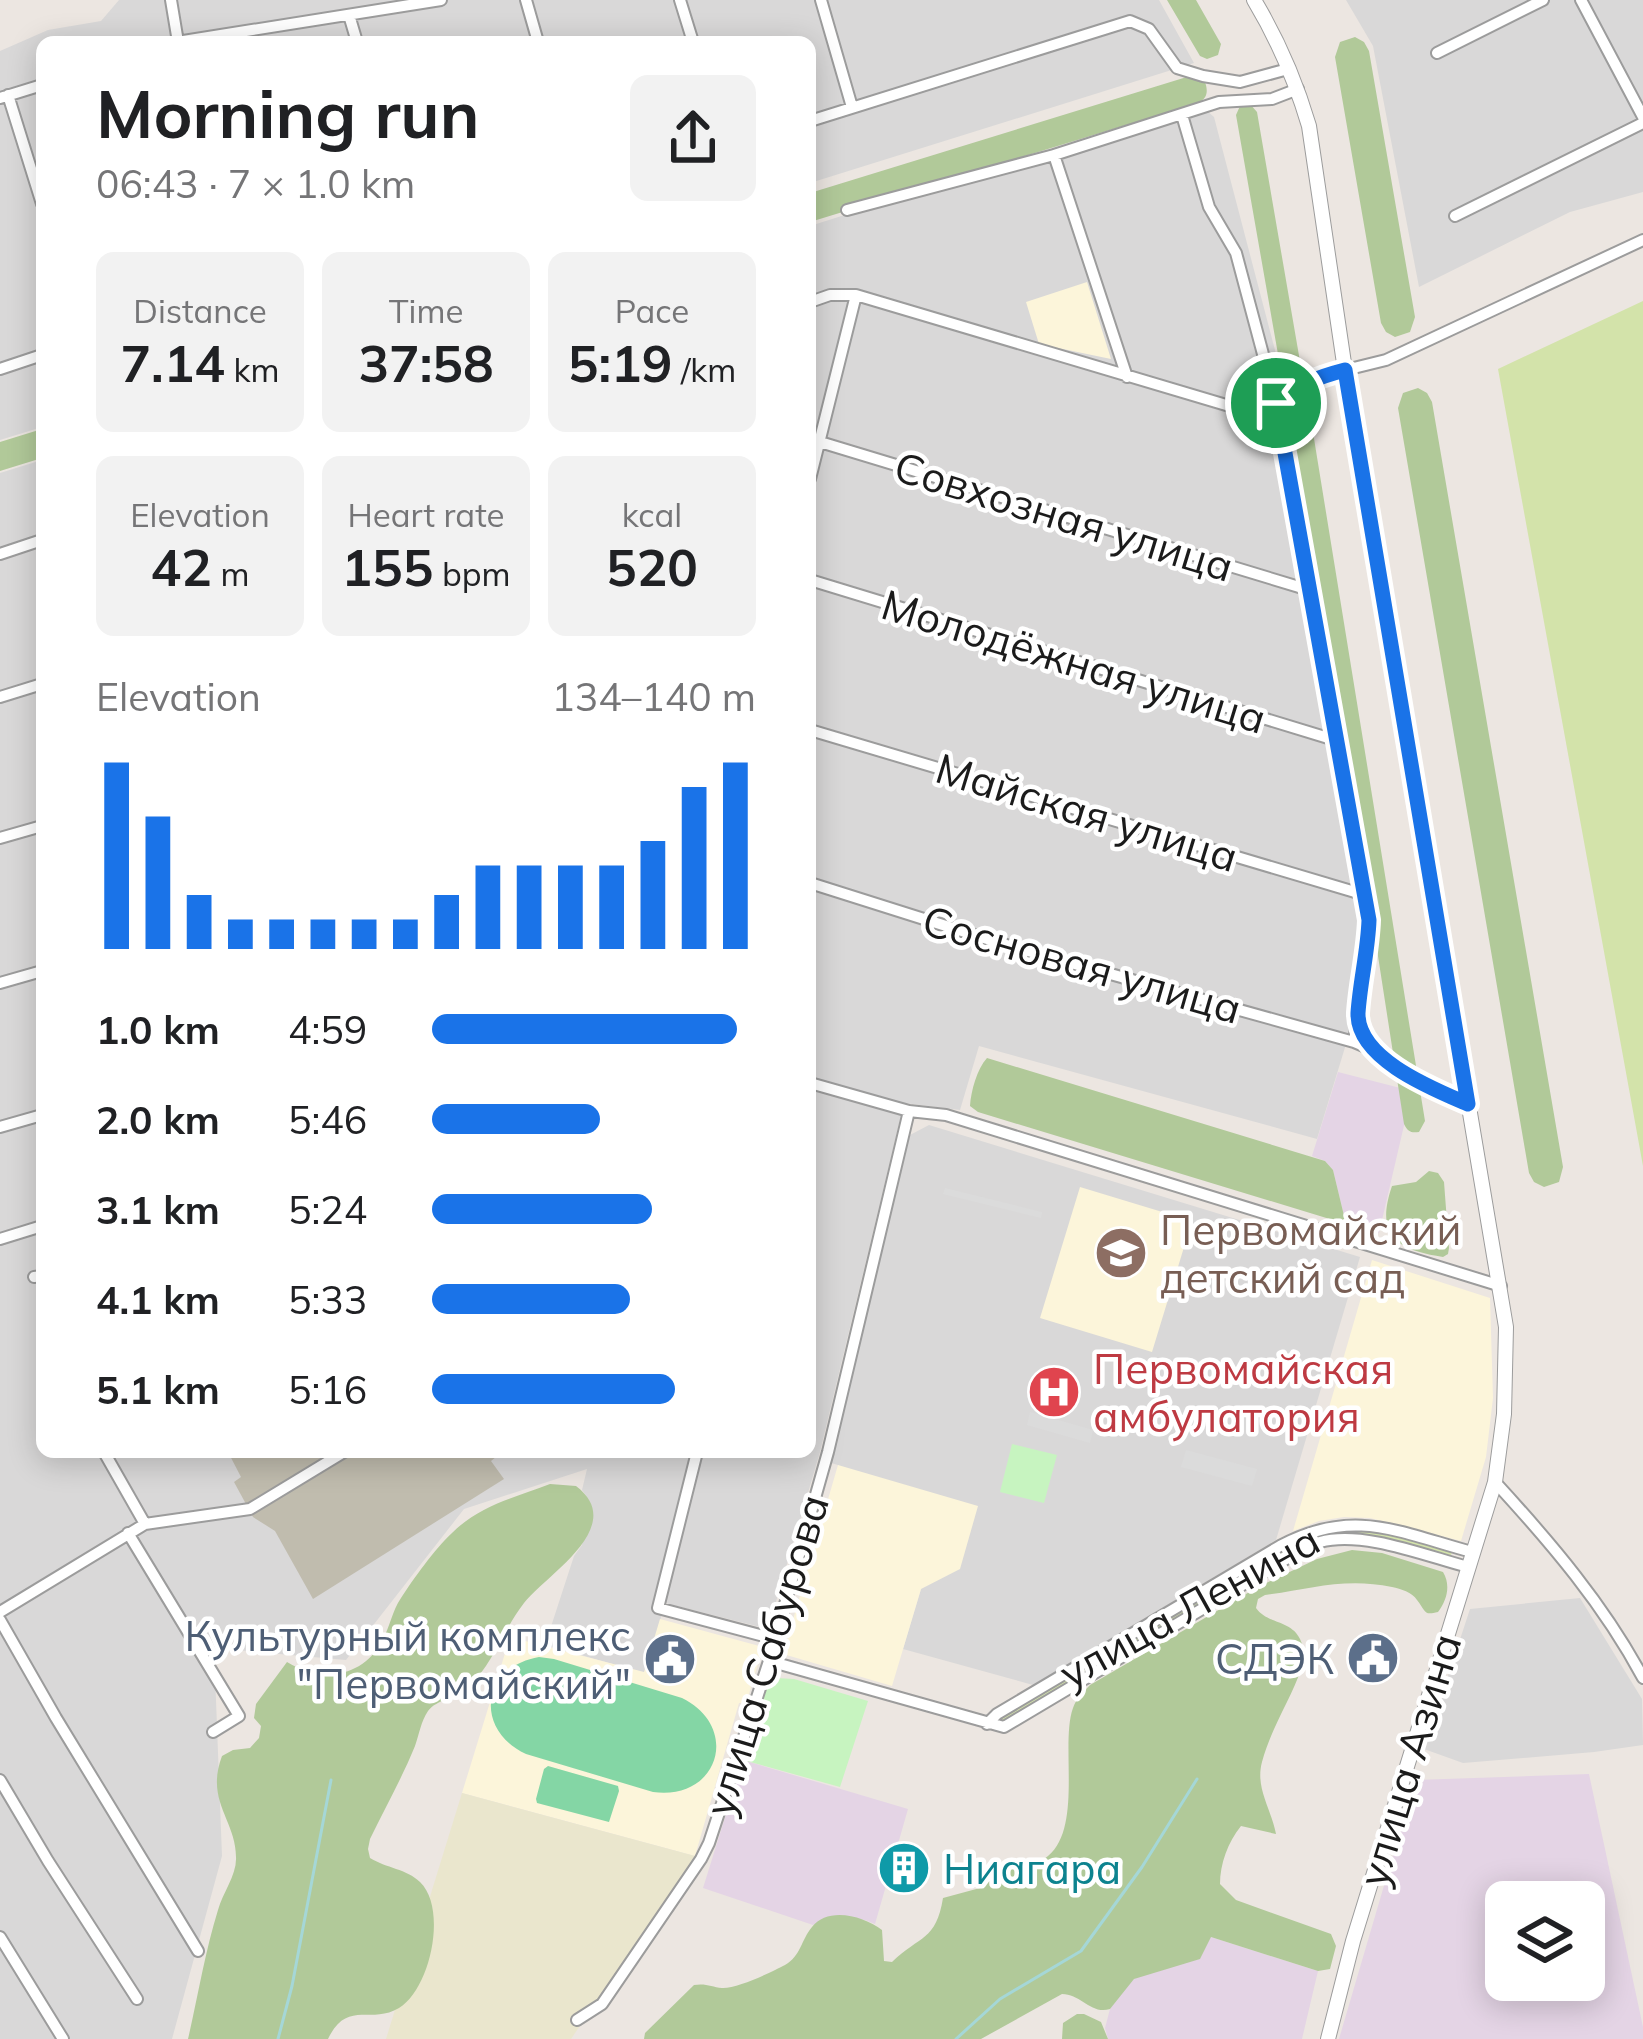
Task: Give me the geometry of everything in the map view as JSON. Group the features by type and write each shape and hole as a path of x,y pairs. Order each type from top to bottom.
{"street":[{"path":"171,0 177,36"},
{"path":"216,36 441,0"},
{"path":"526,0 536,36"},
{"path":"680,0 691,36"},
{"path":"821,0 852,107"},
{"name":"улица Азина","path":"1253,0 1273,32 1310,126 1345,370 1506,1327 1504,1414 1495,1482 1353,1941 1328,2039"},
{"path":"1437,53 1543,0"},
{"path":"1455,216 1643,120 1581,0"},
{"path":"349,15 355,36"},
{"path":"816,119 1130,21 1149,29 1177,68 1203,76 1240,82 1288,68"},
{"path":"36,87 4,96 36,187"},
{"path":"847,210 1054,154 1219,102 1273,99 1298,89"},
{"path":"1182,115 1209,207 1236,253 1276,403 1369,936 1354,1042"},
{"path":"1054,154 1127,377"},
{"path":"816,300 856,295 1253,413 1269,410 1291,390 1313,379 1386,360 1643,240"},
{"path":"816,448 856,295"},
{"path":"0,369 36,357"},
{"name":"Совхозная улица","path":"816,448 1309,590"},
{"path":"0,554 36,543"},
{"name":"Молодёжная улица","path":"816,582 1337,741"},
{"path":"0,697 36,685"},
{"name":"Майская улица","path":"816,732 1364,896"},
{"path":"0,838 36,828"},
{"name":"Сосновая улица","path":"816,886 1003,944 1354,1042 1422,1085 1468,1104"},
{"path":"0,983 36,972"},
{"path":"1358,1019 1373,1050"},
{"path":"816,1084 909,1111 959,1119 1501,1286"},
{"name":"улица Сабурова","path":"577,2020 602,2004 709,1843 769,1661 828,1452 909,1111"},
{"path":"0,1127 36,1116"},
{"path":"0,1239 36,1228"},
{"path":"107,1458 145,1524"},
{"path":"198,1951 56,1718 0,1616 145,1524 250,1509 334,1458"},
{"path":"695,1458 658,1607 775,1639"},
{"path":"1495,1482 1592,1596 1643,1678"},
{"name":"улица Ленина","path":"769,1661 987,1724 1280,1546 1318,1529 1378,1526 1470,1560"},
{"path":"128,1533 239,1716 213,1732"},
{"path":"0,1780 137,1999"},
{"path":"0,1937 63,2039"}],"shaded area":[{"path":"119,0 1159,0 1194,63 816,181 816,36 36,36 36,429 0,440 0,51 48,30 101,21"},
{"path":"1346,0 1643,0 1643,192 1570,212 1419,287 1373,46"},
{"path":"1198,103 1214,117 1282,377 1376,946 1317,1139 979,1046 960,1110 904,1103 820,1452 768,1629 665,1603 645,1673 545,1645 574,1556 582,1545 587,1497 582,1490 587,1469 464,1509 346,1660 214,1648 222,1856 172,2039 0,2039 0,473 36,462 36,1458 816,1458 816,224"},
{"path":"1087,282 1111,359 1039,344 1026,302"},
{"path":"1338,1072 1412,1091 1379,1233 1346,1224 1333,1170 1312,1156"},
{"path":"929,1125 1360,1257 1276,1540 1033,1685 903,1649 921,1589 838,1465 831,1463 910,1135"},
{"name":"Первомайский детский сад","path":"1080,1187 1192,1221 1152,1352 1040,1318"},
{"path":"945,1188 1042,1212 1041,1218 943,1194"},
{"path":"1372,1260 1490,1298 1493,1398 1486,1457 1461,1541 1370,1518 1319,1521 1293,1531"},
{"path":"1030,1412 1093,1430 1090,1443 1027,1425"},
{"path":"1186,1450 1257,1469 1252,1486 1181,1467"},
{"path":"231,1458 495,1458 491,1461 504,1479 313,1599 275,1531 253,1517 234,1482 241,1477"},
{"path":"838,1465 978,1506 960,1569 921,1589 892,1686 783,1654"},
{"path":"1580,1598 1642,1699 1643,1745 1463,1763 1424,1749 1470,1609"},
{"path":"660,1619 763,1647 746,1704 739,1703 695,1856 462,1793 510,1637 644,1672"},
{"path":"743,1760 908,1809 875,1924 832,1916 813,1925 703,1888"},
{"path":"1589,1774 1643,2039 1339,2039 1415,1780"},
{"path":"462,1793 695,1856 571,2039 386,2039"},
{"path":"1211,1937 1318,1971 1302,2039 1108,2039 1105,2028 1110,2009 1125,1987"}],"green space":[{"path":"1167,0 1196,0 1221,44 1218,55 1200,56"},
{"path":"1355,37 1369,51 1415,317 1410,332 1395,337 1381,323 1335,57 1340,42"},
{"path":"1190,76 1205,82 1206,94 1198,103 816,220 816,191"},
{"path":"1249,103 1257,112 1302,373 1302,380 1291,386 1282,377 1236,115 1240,106"},
{"path":"1643,301 1643,1166 1498,369"},
{"path":"1418,388 1432,402 1563,1167 1559,1182 1544,1187 1529,1173 1398,408 1403,393"},
{"path":"1301,406 1310,414 1425,1121 1419,1132 1404,1124 1289,418 1290,411"},
{"path":"36,431 36,460 0,471 0,442"},
{"path":"987,1058 1325,1161 1333,1170 1346,1224 978,1112 970,1106 971,1100 977,1074"},
{"path":"1429,1171 1438,1173 1444,1182 1449,1248 1443,1257 1402,1245 1388,1229 1386,1217 1392,1186 1416,1182"},
{"path":"1012,1444 1057,1455 1044,1503 1000,1492"},
{"path":"550,1484 576,1486 590,1501 589,1533 524,1603 476,1679 463,1692 428,1711 370,1839 370,1858 420,1882 433,1911 432,1948 410,1999 389,2013 351,2016 328,2039 188,2039 213,1926 236,1864 235,1844 217,1786 222,1756 250,1748 259,1738 256,1704 287,1662 327,1674 364,1663 382,1641 406,1590 452,1533 486,1509"},
{"path":"1341,1528 1381,1531 1452,1550 1451,1556 1381,1538 1320,1539 1003,1723 999,1717 1281,1550"},
{"path":"1352,1550 1382,1553 1443,1572 1444,1603 1438,1612 1427,1613 1406,1591 1359,1583 1258,1599 1256,1608 1261,1613 1296,1633 1304,1660 1260,1771 1276,1834 1241,1826 1220,1876 1220,1884 1236,1900 1331,1934 1336,1946 1330,1969 1318,1971 1211,1937 1200,1959 1134,1979 1110,2009 1097,2009 1062,1994 981,2039 644,2039 694,1985 728,1988 779,1968 794,1957 812,1927 827,1917 856,1917 882,1930 884,1961 892,1962 931,1930 943,1898 980,1888 984,1872 1026,1866 1048,1856 1065,1826 1070,1724 1074,1705 1087,1688 1258,1587 1317,1559"},
{"path":"539,1657 682,1698 712,1726 716,1743 707,1774 676,1792 653,1792 526,1754 509,1743 492,1715 496,1685 520,1663"},
{"path":"776,1678 868,1701 840,1787 743,1760 765,1685"},
{"path":"548,1766 618,1786 609,1822 537,1803"},
{"path":"1077,2014 1101,2022 1108,2039 1062,2039 1063,2023"}],"waterway":[{"path":"956,2039 1000,1999 1081,1951 1142,1867 1197,1779"},
{"path":"278,2039 331,1780"}],"place":[{"name":"Первомайский детский сад","path":"1121,1253"},
{"name":"Первомайская амбулатория","path":"1054,1392"},
{"name":"СДЭК","path":"1373,1658"},
{"name":"Культурный комплекс \"Первомайский\"","path":"670,1659"},
{"name":"Ниагара","path":"904,1868"}],"route":[{"path":"1345,370 1468,1104 1422,1085 1373,1050 1358,1019 1369,920 1276,403 1313,379 1345,370"}]}
